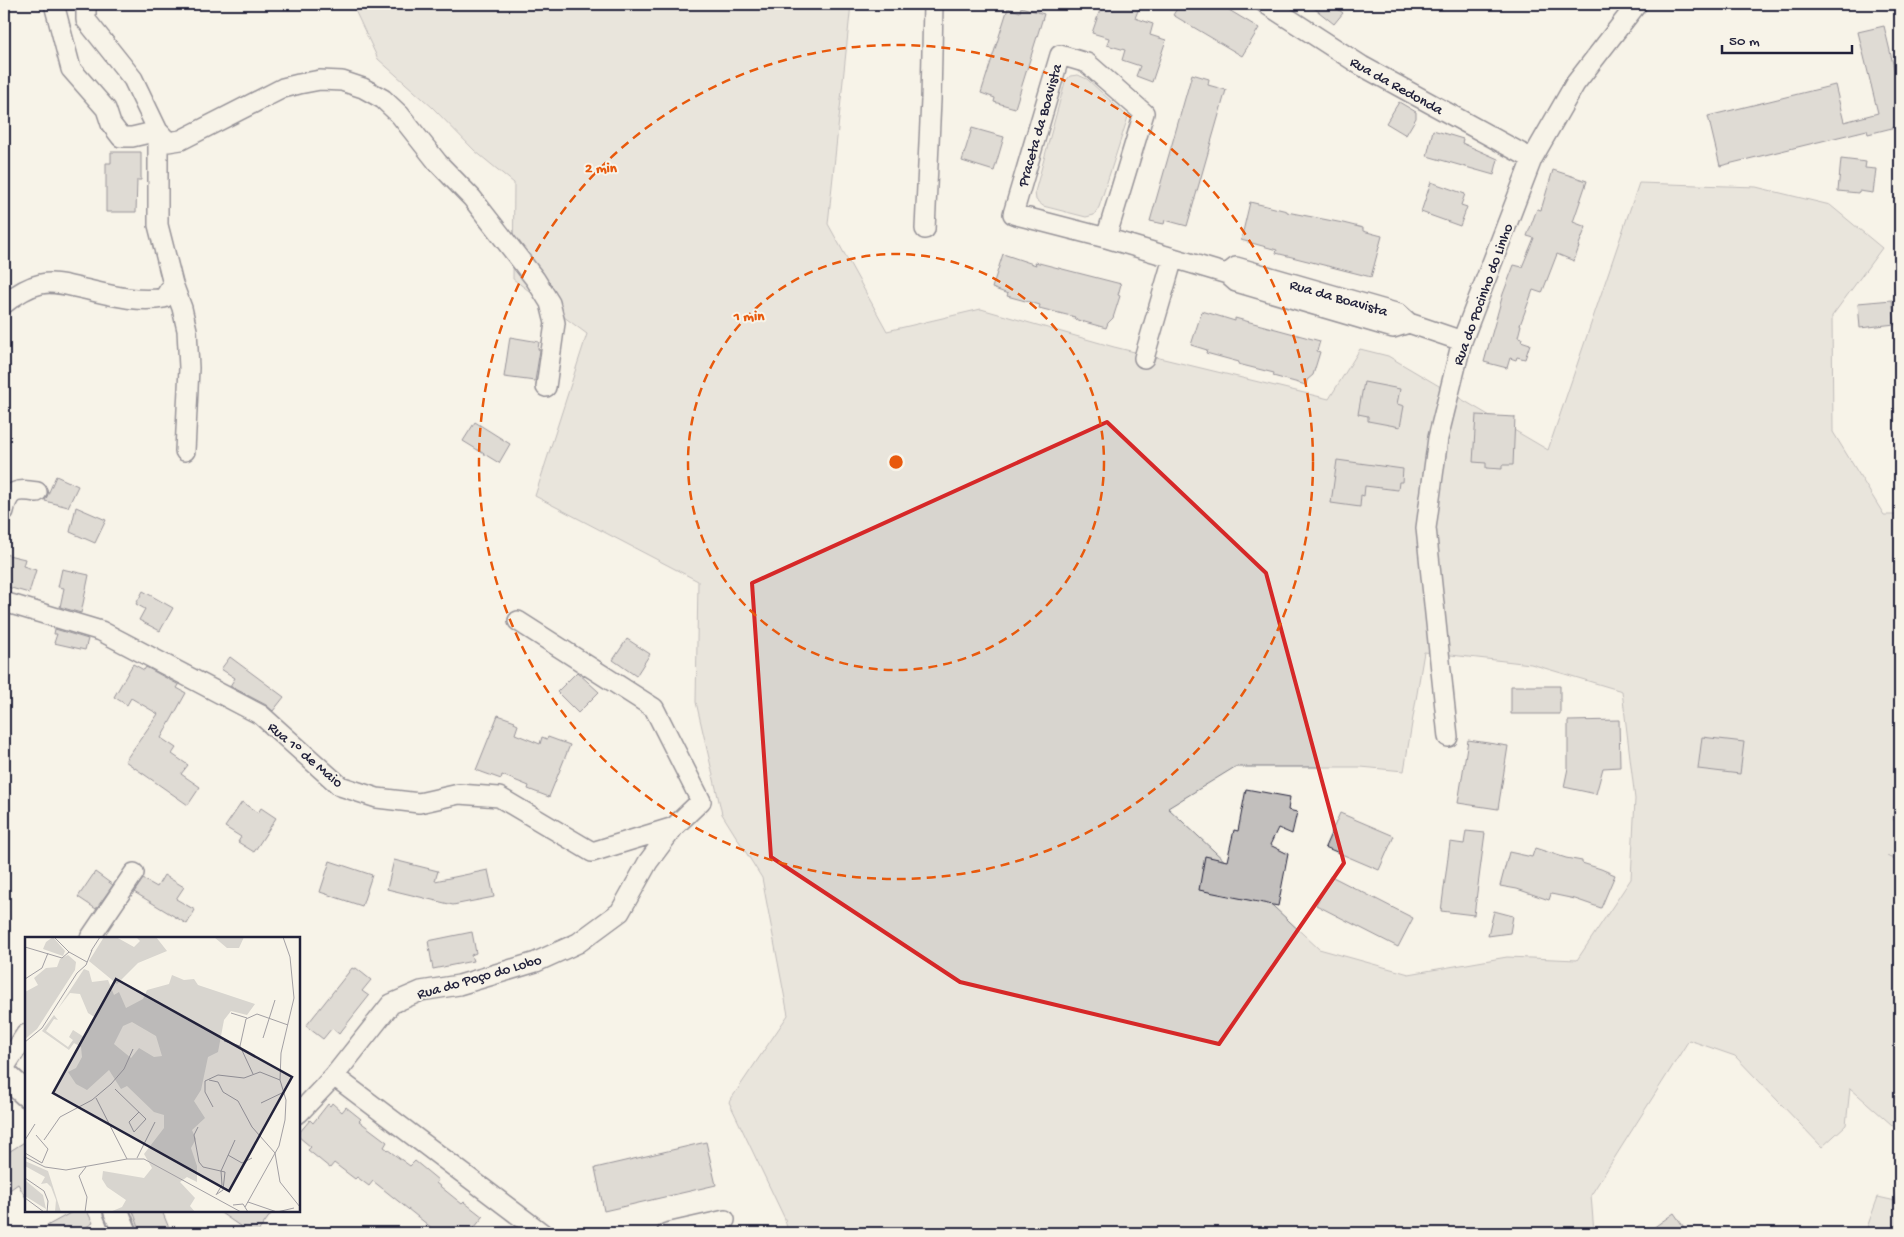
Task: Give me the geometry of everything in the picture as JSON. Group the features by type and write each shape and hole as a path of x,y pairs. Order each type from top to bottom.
{"street":[{"path":"54,4 71,68 106,109 111,124 121,137 132,137 158,131"},
{"path":"86,4 86,20 133,79 158,131 168,142 181,140 283,88 320,80 342,82 363,88 383,99 400,115 438,163 472,198 536,278 550,303 555,323 546,386"},
{"path":"925,229 933,4"},
{"name":"Rua da Redonda","path":"1266,4 1362,66 1532,159"},
{"name":"Rua do Pocinho do Linho","path":"1448,737 1426,528 1438,438 1462,341 1532,159 1575,84 1637,4"},
{"name":"Praceta da Boavista","path":"1060,54 1087,63 1144,113 1106,238 1013,214 1060,54"},
{"path":"158,131 158,225 187,330 189,368 185,450"},
{"name":"Rua da Boavista","path":"1106,238 1227,274 1236,282 1393,328 1409,323 1462,341"},
{"path":"1144,358 1173,258"},
{"path":"4,304 17,294 42,284 62,284 111,296 151,300 164,298 173,284"},
{"path":"4,511 6,501 11,494 20,490 37,492"},
{"name":"Rua 1° de Maio","path":"4,602 100,631 261,715 340,786 377,798 419,804 459,794 499,797 592,852 674,827"},
{"name":"Rua do Poço do Lobo","path":"300,1112 334,1076 391,1004 421,992 459,985 536,962 578,943 620,912 648,862 674,827 701,801 654,708 518,621"},
{"path":"91,937 134,873"},
{"path":"4,1068 25,1036"},
{"path":"4,1074 25,1093"},
{"path":"334,1076 542,1233"},
{"path":"116,1212 125,1233"},
{"path":"667,1233 724,1220"}],"highlighted area":[{"path":"1107,422 1266,573 1344,863 1219,1044 960,982 771,857 752,583"}],"shaded area":[{"path":"352,4 851,4 828,224 887,331 981,309 1114,347 1329,399 1360,349 1388,356 1548,450 1639,183 1756,187 1830,205 1882,248 1832,316 1833,432 1884,515 1900,515 1900,708 1893,820 1900,821 1900,861 1887,856 1900,863 1900,1132 1850,1088 1846,1125 1822,1147 1735,1056 1689,1040 1591,1195 1594,1233 788,1233 785,1219 729,1102 788,1015 762,878 722,814 696,702 698,581 535,496 587,334 513,279 514,183 475,151 432,107 378,59","holes":["1424,652 1531,664 1622,691 1635,799 1631,879 1577,960 1507,957 1409,974 1319,949 1168,808 1235,767 1361,767 1404,771"]},
{"path":"1078,75 1087,79 1128,117 1099,207 1094,215 1086,217 1043,206 1036,200 1035,192 1065,82 1070,76"},
{"path":"1878,1197 1900,1202 1900,1233 1865,1233"}],"building":[{"path":"1102,4 1126,4 1139,8 1135,18 1153,24 1150,35 1166,40 1152,82 1136,76 1140,66 1122,60 1125,50 1107,45 1109,38 1092,33"},
{"path":"1180,4 1219,4 1259,28 1242,56 1173,15"},
{"path":"1309,4 1331,4 1343,13 1334,24"},
{"path":"1021,7 1044,14 1015,108 994,102 995,98 981,93 1008,8 1020,12"},
{"path":"1884,26 1900,93 1900,126 1868,134 1867,130 1720,166 1708,116 1835,85 1844,122 1878,113 1858,32"},
{"path":"1192,74 1209,79 1208,85 1226,90 1187,226 1165,220 1164,224 1150,221"},
{"path":"1399,102 1416,112 1416,118 1406,135 1386,123"},
{"path":"972,128 1004,137 994,171 962,161"},
{"path":"1433,130 1463,139 1462,143 1498,159 1494,175 1427,156"},
{"path":"111,152 141,152 141,180 137,180 136,212 106,212 106,163 111,163"},
{"path":"1841,159 1866,162 1865,168 1876,169 1873,193 1838,191"},
{"path":"1553,170 1587,181 1573,222 1586,227 1574,261 1557,254 1542,293 1533,290 1520,325 1518,337 1522,338 1521,341 1530,344 1525,359 1517,357 1516,360 1510,358 1507,368 1484,362 1503,294 1514,265 1522,267 1534,238 1527,236 1537,209 1541,210"},
{"path":"1431,182 1465,194 1461,205 1467,207 1460,226 1421,212"},
{"path":"1250,202 1363,228 1363,231 1382,236 1371,277 1276,253 1277,250 1241,240"},
{"path":"1003,254 1036,265 1035,262 1121,284 1118,295 1120,296 1113,318 1106,328 1074,319 1075,317 1039,308 1040,305 1007,296 1008,294 992,288"},
{"path":"1892,300 1895,324 1860,328 1858,303"},
{"path":"1202,311 1235,321 1235,318 1320,341 1317,351 1320,352 1313,375 1307,380 1306,385 1273,376 1274,373 1238,364 1239,362 1206,353 1207,350 1191,345"},
{"path":"510,337 539,342 538,349 540,350 535,381 504,377"},
{"path":"1364,382 1400,389 1397,404 1404,406 1400,427 1368,421 1368,416 1358,414"},
{"path":"1476,415 1515,417 1513,465 1502,465 1502,469 1486,468 1486,463 1473,462"},
{"path":"475,422 510,444 499,463 463,441"},
{"path":"1337,460 1403,469 1402,482 1399,482 1398,490 1365,486 1364,496 1361,495 1360,507 1331,503"},
{"path":"56,476 78,486 68,507 45,501"},
{"path":"76,507 106,520 95,543 70,532"},
{"path":"4,554 25,559 23,566 36,570 29,593 4,586"},
{"path":"62,569 89,575 81,613 60,607 64,588 58,587"},
{"path":"143,591 173,608 160,631 139,620 145,609 136,604"},
{"path":"55,629 88,639 85,650 54,643 57,634 54,634"},
{"path":"627,639 650,654 636,676 613,660"},
{"path":"230,657 284,697 273,711 266,705 230,686 235,678 221,669"},
{"path":"133,664 144,670 146,667 179,685 177,688 186,693 161,738 176,748 172,754 188,765 181,774 200,787 188,805 125,761 158,714 131,698 127,705 114,697"},
{"path":"577,672 599,692 578,713 557,692"},
{"path":"1511,686 1560,686 1560,714 1511,714"},
{"path":"498,715 515,721 514,723 518,725 515,734 540,744 542,737 547,739 548,737 570,745 549,797 528,789 529,786 502,775 501,779 476,770"},
{"path":"1619,720 1620,767 1603,768 1596,794 1564,787 1568,768 1568,721"},
{"path":"1702,737 1744,742 1740,774 1698,769"},
{"path":"1468,740 1508,746 1498,809 1458,803"},
{"path":"1246,789 1290,797 1288,810 1297,812 1292,834 1278,828 1270,845 1288,854 1278,906 1199,890 1205,856 1227,861 1234,830 1238,831"},
{"path":"242,802 258,813 261,808 276,818 254,852 238,842 241,837 225,827"},
{"path":"1340,813 1394,836 1379,870 1325,847"},
{"path":"1466,831 1485,833 1474,915 1441,911 1450,842 1464,844"},
{"path":"1535,848 1582,861 1582,863 1615,875 1601,908 1575,899 1551,894 1549,900 1517,889 1500,886 1509,852 1532,857"},
{"path":"394,860 438,871 435,881 488,870 494,897 453,905 387,889"},
{"path":"330,861 372,875 362,906 320,892"},
{"path":"95,872 113,885 96,909 78,897"},
{"path":"164,875 184,887 176,899 195,910 187,924 134,892 143,879 157,887"},
{"path":"1331,876 1413,918 1398,947 1316,905"},
{"path":"1494,911 1513,916 1510,933 1488,936"},
{"path":"472,932 476,953 471,955 473,961 433,969 428,941"},
{"path":"352,968 356,968 371,980 362,991 369,996 339,1034 332,1028 323,1039 306,1026"},
{"path":"332,1103 342,1112 346,1107 361,1119 359,1121 387,1142 384,1147 410,1166 415,1161 438,1180 436,1183 462,1204 464,1202 483,1217 470,1233 438,1233 373,1181 369,1186 357,1177 355,1179 334,1163 330,1168 308,1150 311,1147 300,1138 300,1132 310,1120 313,1123 328,1104 330,1106"},
{"path":"25,1142 25,1196 18,1184 4,1194 4,1155"},
{"path":"706,1142 716,1185 604,1211 595,1168"},
{"path":"72,1212 88,1212 93,1223 86,1227 90,1233 34,1233"},
{"path":"133,1212 162,1212 171,1233 141,1233"},
{"path":"219,1212 272,1212 257,1233 250,1233"},
{"path":"1674,1213 1688,1233 1646,1233"}]}
